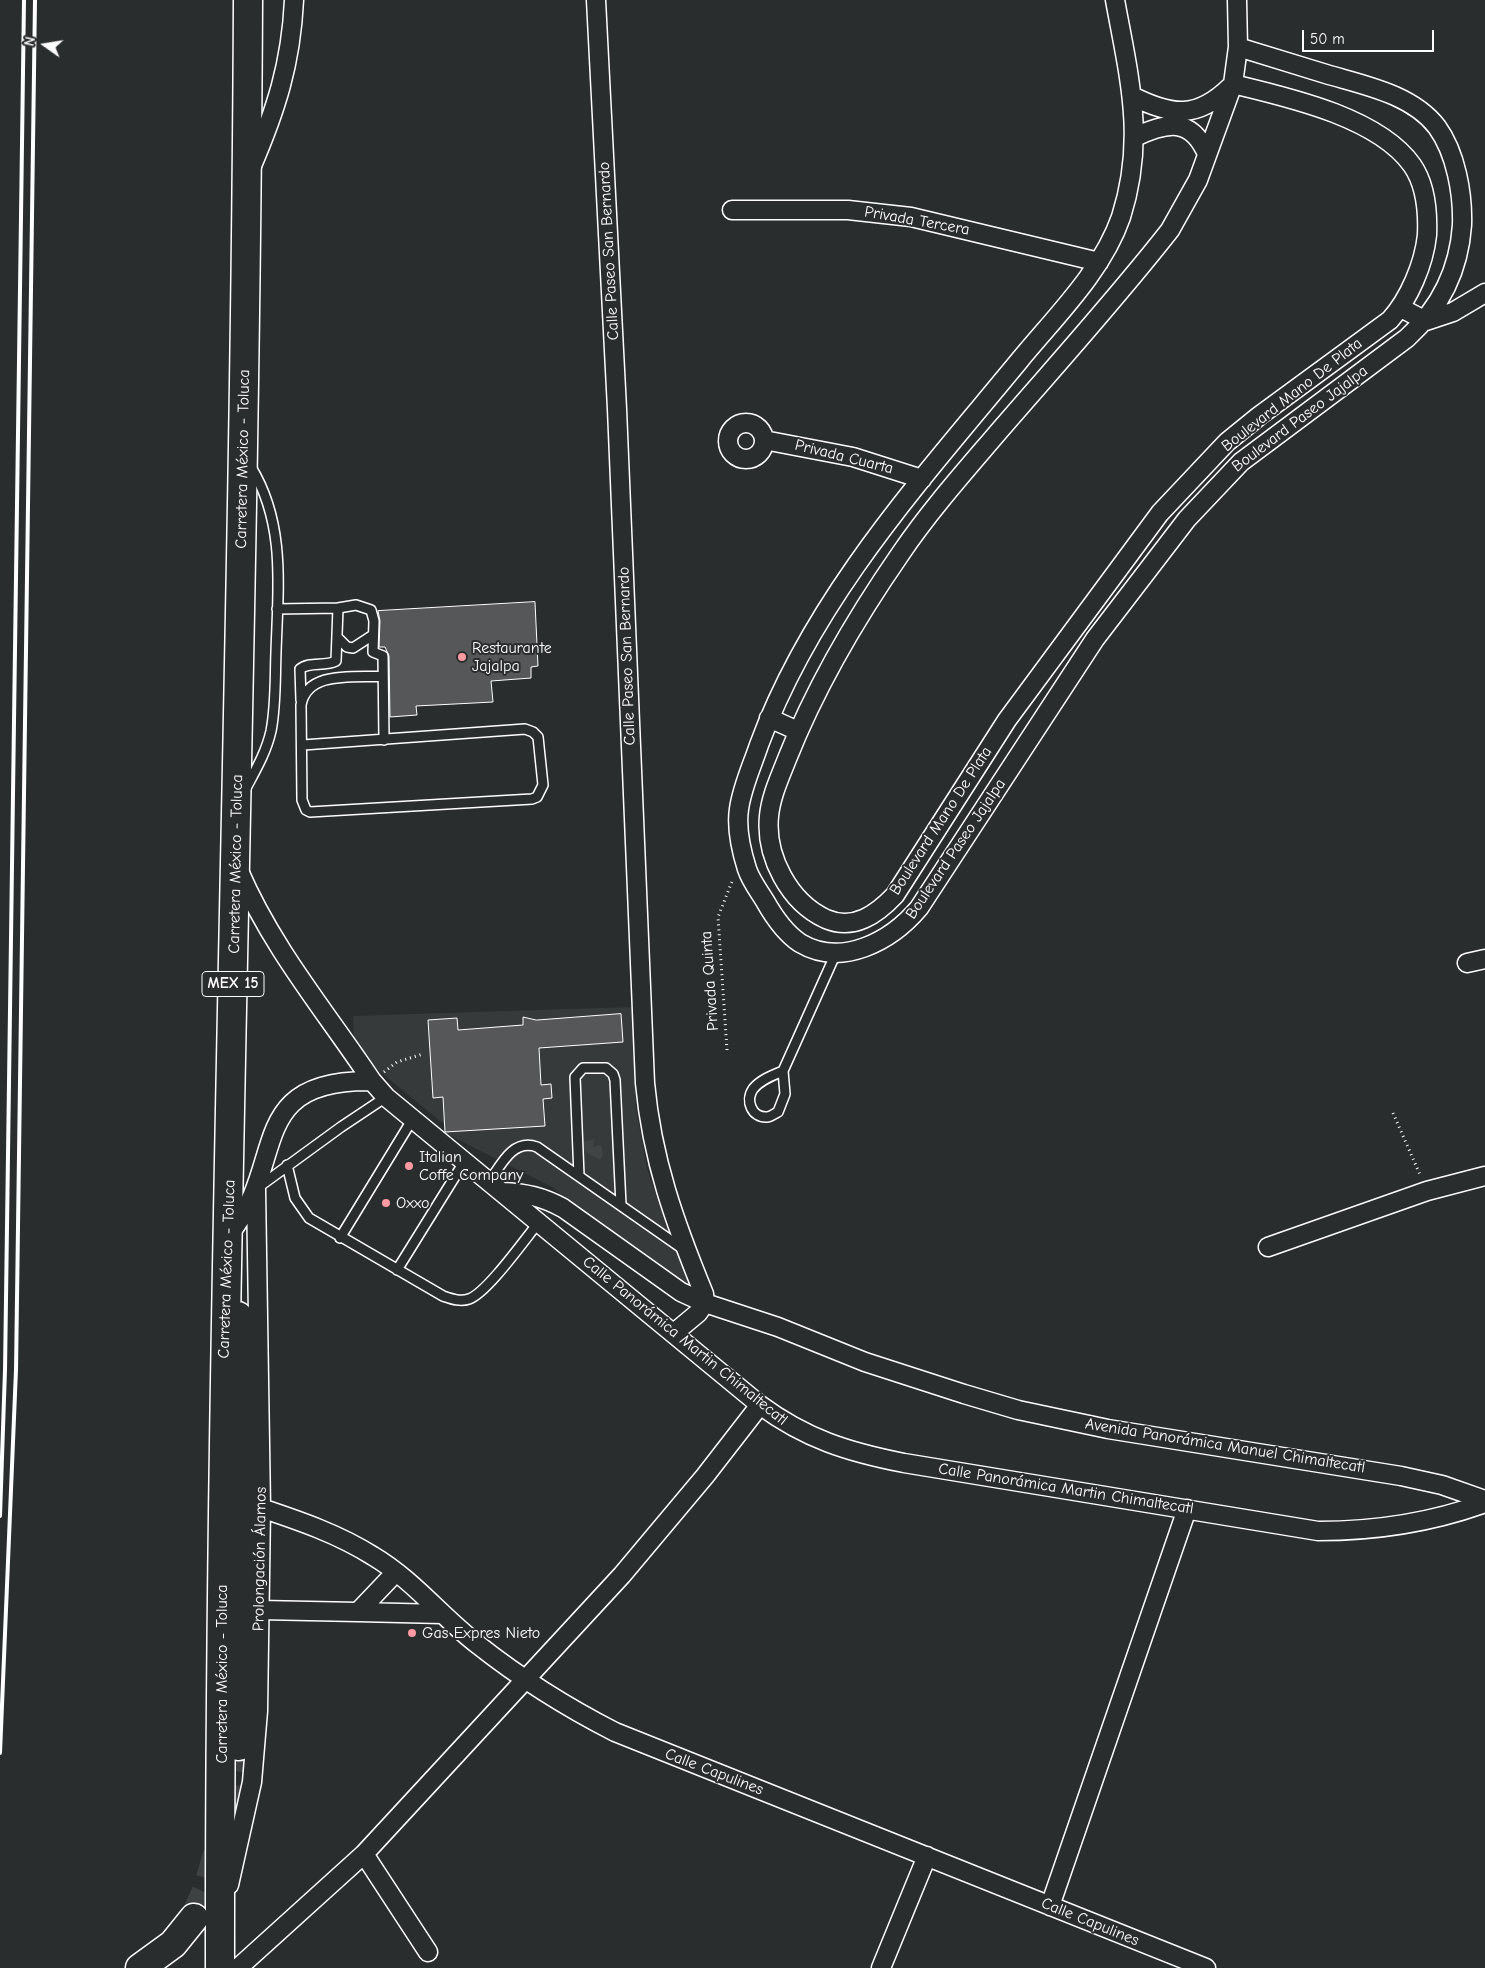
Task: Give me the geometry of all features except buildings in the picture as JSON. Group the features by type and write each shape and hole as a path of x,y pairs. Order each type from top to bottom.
{"main road":[{"name":"Carretera México - Toluca","path":"220,1968 224,1430 232,1298 229,1234 243,454 248,0"},
{"path":"232,1298 253,1334 260,1358"},
{"path":"232,1298 243,1338 247,1386 242,1704 239,1746"},
{"path":"140,1968 173,1944 194,1918"}],"street":[{"path":"247,177 272,118 282,86 289,55 294,0"},
{"name":"Calle Paseo San Bernardo","path":"596,0 617,409 648,1121 656,1158 706,1303"},
{"name":"Boulevard Paseo Jajalpa","path":"1115,0 1132,96 1135,138 1131,179 1112,240 1099,262 922,479 852,571 816,627 769,718 747,778 739,809 739,832 742,855 749,875 772,913 786,931 799,942 817,951 836,953 852,951 890,936 905,924 919,908 1095,639 1128,594 1217,485 1272,436 1364,371 1426,321 1441,299 1451,275 1461,238 1462,211 1457,179 1448,146 1437,126 1420,111 1402,100 1379,90 1238,47"},
{"name":"Boulevard Mano De Plata","path":"1232,84 1283,96 1329,110 1366,128 1394,147 1413,166 1424,193 1428,220 1426,245 1402,308 1383,326 1259,416 1227,442 1179,491 1154,520 1007,720 895,895 879,912 863,920 848,923 830,921 814,913 800,900 785,881 776,864 770,841 769,816 774,794 798,731 833,664 900,553 957,480 1170,230 1194,188 1232,84 1238,47 1237,0"},
{"path":"1132,96 1153,106 1188,112 1204,107 1218,99 1232,84"},
{"path":"1135,138 1166,124 1180,126 1192,130 1201,140 1208,154"},
{"name":"Privada Tercera","path":"732,210 848,210 910,216 1099,262"},
{"path":"1402,308 1426,321 1452,312 1485,293"},
{"name":"Privada Cuarta","path":"764,440 854,457 922,479"},
{"path":"769,718 798,731"},
{"path":"1007,720 1030,737"},
{"name":"Calle Panorámica Martin Chimaltecatl","path":"236,862 252,901 268,928 372,1081 386,1098 760,1405 778,1419 811,1437 856,1454 1294,1528 1352,1531 1416,1524 1485,1501"},
{"path":"1467,963 1485,959"},
{"name":"Prolongación Álamos","path":"229,1234 245,1213 256,1189 271,1134 278,1120 296,1099 309,1091 328,1084 372,1081"},
{"path":"1268,1247 1427,1191 1485,1176"},
{"name":"Avenida Panorámica Manuel Chimaltecatl","path":"496,1187 544,1197 557,1204 681,1292 706,1303 778,1327 865,1362 964,1394 1018,1410 1108,1429 1401,1476 1442,1485 1485,1501"},
{"name":"Prolongación Álamos","path":"220,1926 252,1782 258,1711 261,1508 256,1189"},
{"path":"674,1333 698,1313 706,1303"},
{"path":"238,1968 364,1854 526,1680 628,1568 705,1476 760,1405"},
{"name":"Calle Capulines","path":"261,1508 325,1530 374,1556 396,1572 476,1644 526,1680 575,1711 640,1743 1206,1968"},
{"path":"1050,1906 1187,1509"},
{"path":"358,1612 396,1572"},
{"path":"260,1610 442,1614"},
{"path":"364,1854 428,1952"},
{"path":"881,1968 927,1856"}],"lane":[{"path":"237,806 260,761 271,732 274,717 278,551 274,526 259,480 243,454"},
{"path":"277,608 338,608 361,605 371,610 373,614 373,652 383,656 384,740"},
{"path":"303,746 525,729 533,732 538,737 541,792 532,799 310,812 306,810 302,800 303,746 300,669 304,666 328,665 336,661 338,608"},
{"path":"338,638 347,646 353,648 373,635"},
{"path":"301,705 306,691 315,682 383,676"},
{"path":"783,1071 766,1078 753,1090 749,1101 750,1108 756,1115 768,1117 778,1112 785,1094 783,1071 836,953"},
{"path":"579,1176 576,1077 583,1068 606,1068 614,1074 615,1080 621,1204"},
{"path":"256,1189 287,1165 386,1098"},
{"path":"340,1238 412,1120"},
{"path":"496,1187 516,1147 523,1144 537,1147 621,1204 688,1253"},
{"path":"397,1270 464,1162"},
{"path":"287,1165 295,1198 309,1218 340,1238 443,1296 456,1300 467,1300 482,1291 539,1222"}],"path":[{"name":"Privada Quinta","path":"727,1050 718,917 742,855"},
{"path":"372,1081 397,1062 423,1054"},
{"path":"1393,1114 1427,1191"}],"shaded area":[{"path":"632,1007 636,1109 647,1168 667,1229 697,1294 618,1239 552,1187 445,1133 445,1125 378,1070 354,1039 353,1016"},
{"path":"594,1139 593,1147 601,1145 603,1155 600,1160 582,1150 581,1142"}],"tunnel":[{"path":"227,1812 239,1746"},
{"path":"194,1918 207,1889 217,1854"}],"railway":[{"path":"0,1516 5,1370 24,0"},
{"path":"0,1753 16,1370 35,0"}],"place":[{"name":"Restaurante Jajalpa","path":"462,657"},
{"name":"Italian Coffe Company","path":"409,1166"},
{"name":"Oxxo","path":"386,1203"},
{"name":"Gas Expres Nieto","path":"412,1633"}]}
